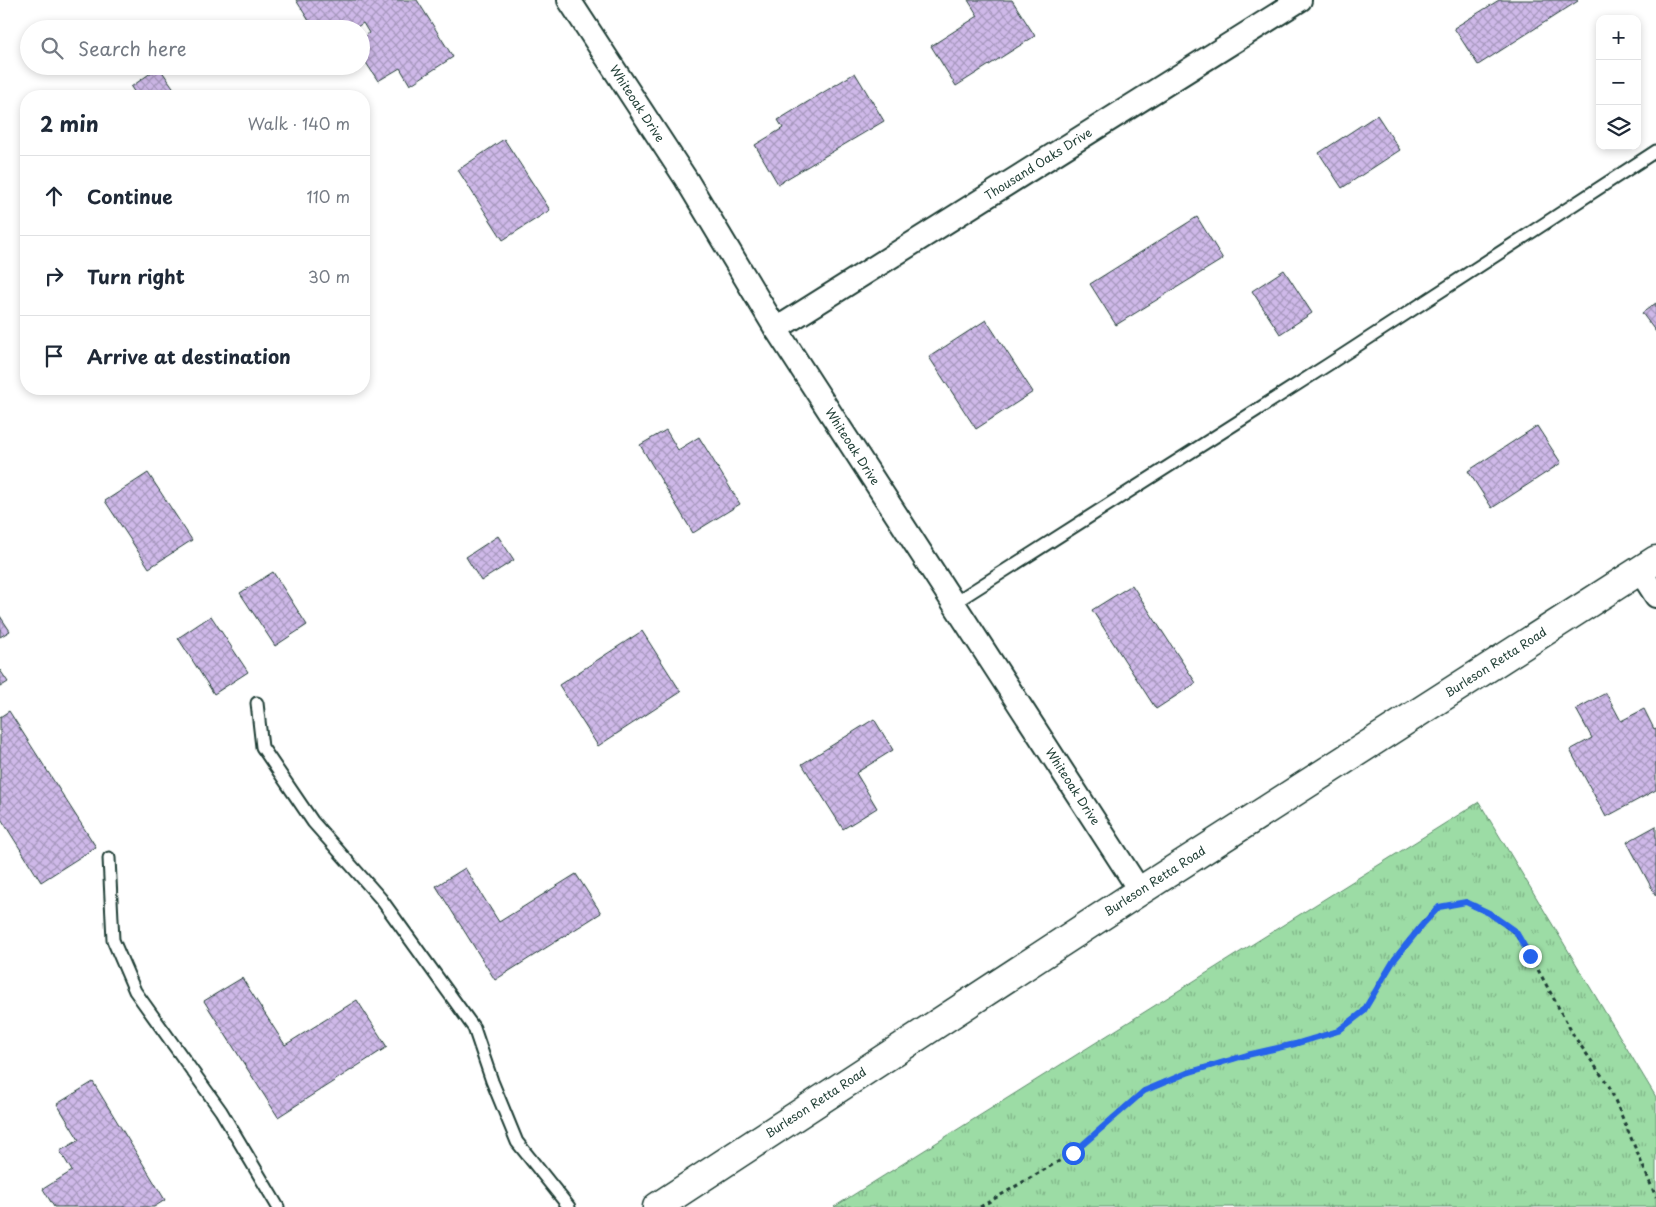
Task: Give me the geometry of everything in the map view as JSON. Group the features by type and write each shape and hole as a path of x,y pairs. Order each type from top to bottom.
{"street":[{"name":"Whiteoak Drive","path":"569,0 686,180 776,329 1140,891"},
{"name":"Thousand Oaks Drive","path":"776,329 1300,0"},
{"path":"1648,566 1656,596"},
{"name":"Burleson Retta Road","path":"657,1207 1140,891 1648,566"}],"lane":[{"path":"954,603 1329,364 1656,151"},
{"path":"257,703 262,747 313,822 381,899 474,1028 492,1081 517,1142 569,1207"},
{"path":"109,858 113,940 135,991 221,1112 278,1207"}],"path":[{"path":"980,1207 1073,1153 1144,1091 1187,1073 1338,1031 1363,1012 1394,960 1439,907 1466,902 1489,913 1516,932 1574,1036 1609,1086 1656,1197"}],"green space":[{"path":"1479,802 1656,1097 1656,1207 834,1207"}],"building":[{"path":"296,0 417,0 453,57 410,85 400,68 378,81 370,69 370,20 308,20"},
{"path":"968,0 1012,0 1035,36 956,86 931,46 978,16"},
{"path":"1499,0 1578,1 1478,65 1454,28"},
{"path":"855,73 884,121 778,184 755,145 783,128 778,120"},
{"path":"148,75 165,75 175,90 133,90 131,87"},
{"path":"1377,115 1400,150 1342,188 1319,153"},
{"path":"504,139 550,210 503,240 458,170"},
{"path":"1197,217 1223,259 1116,325 1090,284"},
{"path":"1284,270 1312,313 1280,334 1252,291"},
{"path":"1656,303 1656,332 1642,313"},
{"path":"986,320 1033,392 976,429 929,357"},
{"path":"1537,426 1561,463 1492,508 1468,471"},
{"path":"666,430 678,450 699,437 740,504 693,533 640,445"},
{"path":"148,473 192,540 149,568 105,501"},
{"path":"498,536 514,560 481,581 466,557"},
{"path":"273,572 307,625 275,646 240,593"},
{"path":"1132,585 1196,683 1156,709 1092,610"},
{"path":"0,616 10,631 0,637"},
{"path":"211,616 248,672 214,694 178,638"},
{"path":"642,631 681,692 598,746 559,685"},
{"path":"0,670 8,682 0,687"},
{"path":"1606,693 1621,721 1644,709 1654,729 1656,728 1656,790 1606,817 1570,750 1592,738 1576,709"},
{"path":"9,711 96,847 41,882 0,817 0,717"},
{"path":"874,719 893,750 856,773 877,808 843,829 802,764"},
{"path":"1656,826 1656,896 1627,842"},
{"path":"465,868 499,922 576,874 601,913 495,980 436,886"},
{"path":"242,978 285,1045 357,1000 387,1047 278,1117 204,1001"},
{"path":"93,1082 165,1200 154,1207 54,1207 43,1189 72,1171 60,1151 79,1140 57,1104"}],"route":[{"path":"1073,1153 1144,1091 1187,1073 1338,1031 1363,1012 1394,960 1439,907 1466,902 1489,913 1516,932 1530,956"}]}
